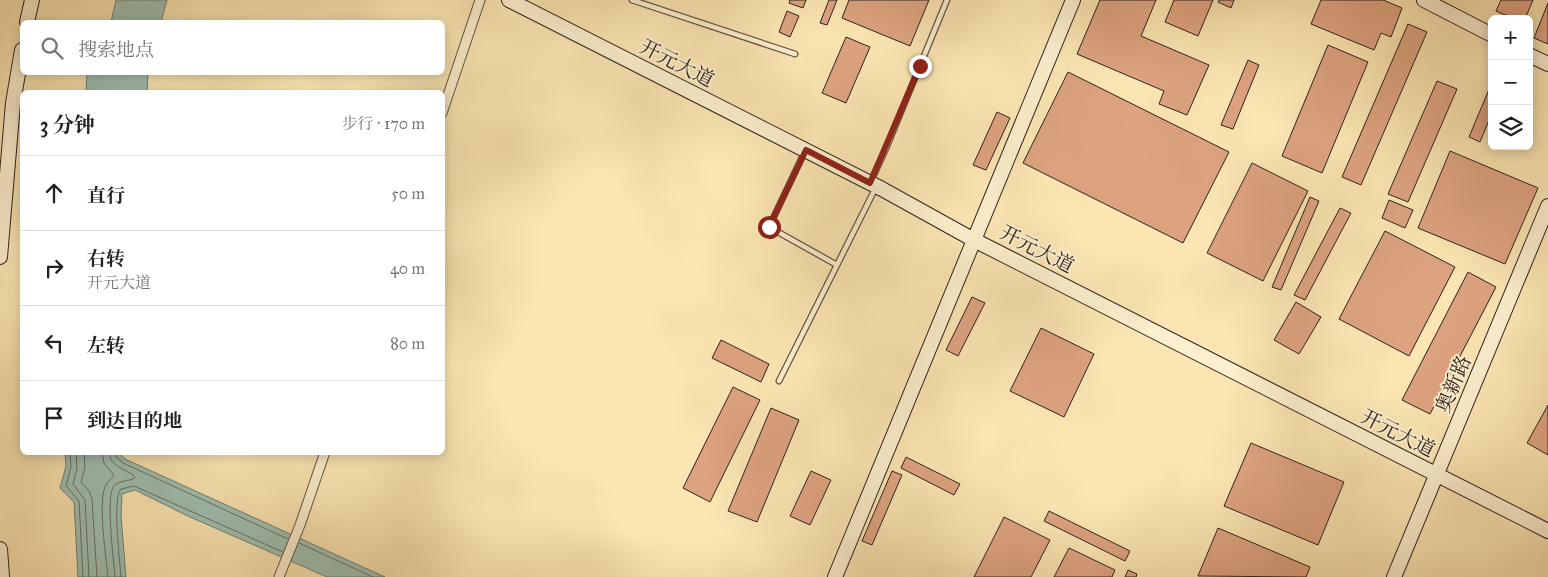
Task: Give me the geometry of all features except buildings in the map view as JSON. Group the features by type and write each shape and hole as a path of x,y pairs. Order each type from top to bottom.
{"street":[{"path":"27,20 32,0"},
{"path":"445,104 480,0"},
{"name":"开元大道","path":"508,0 806,150 974,240 1548,531"},
{"path":"835,577 1073,0"},
{"path":"1424,0 1488,33"},
{"path":"1533,57 1548,64"},
{"path":"0,257 13,103 20,62"},
{"name":"奥新路","path":"1394,577 1548,206"},
{"path":"279,577 300,525 324,455"},
{"path":"0,549 2,577"}],"lane":[{"path":"632,0 795,54"},
{"path":"779,380 837,265 873,185 947,0"},
{"path":"806,150 769,227 837,265"}],"water":[{"path":"116,0 167,0 162,20 111,20"},
{"path":"87,75 148,75 147,90 86,90"},
{"path":"65,455 121,455 125,459 385,577 327,577 190,517 135,490 122,494 121,516 126,577 78,577 74,502 60,488 66,466"}],"route":[{"path":"769,227 806,150 870,183 920,66"}]}
